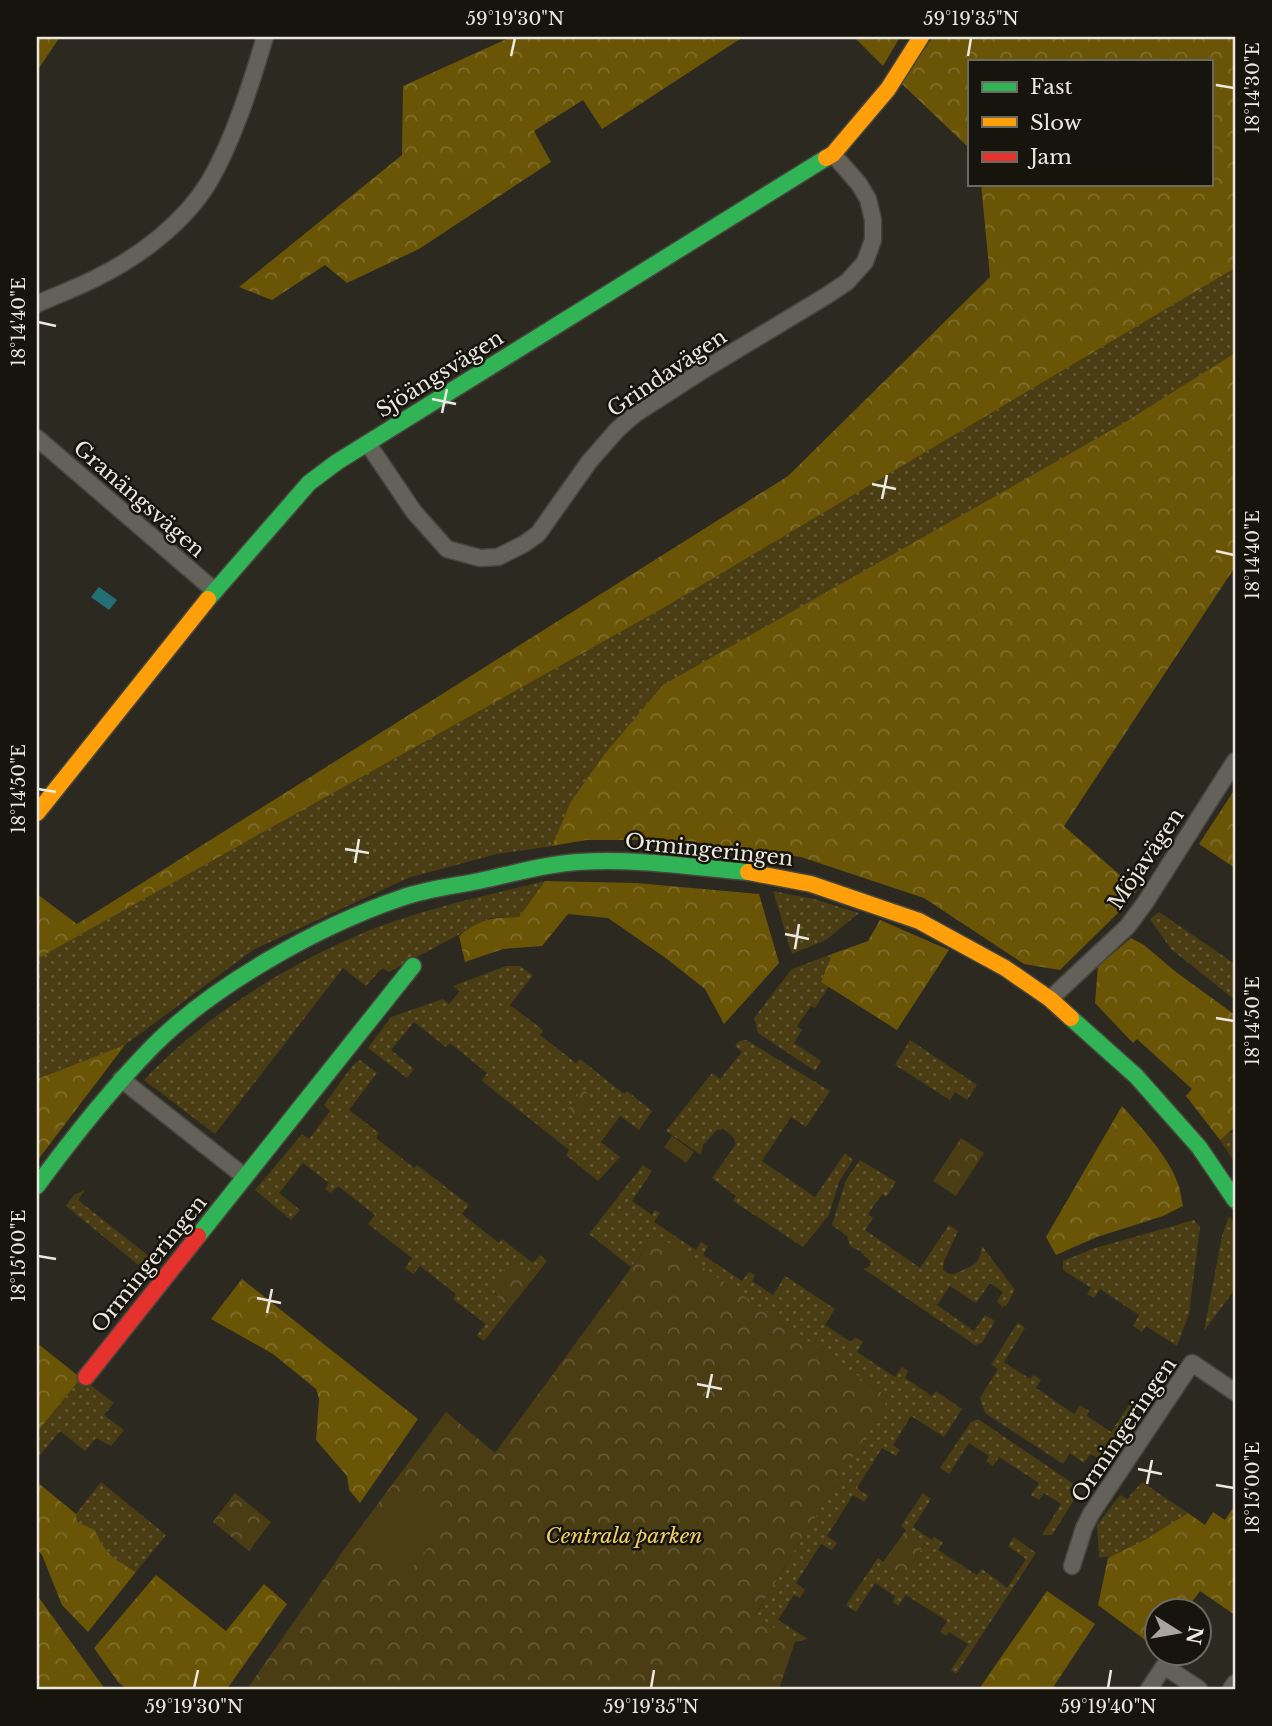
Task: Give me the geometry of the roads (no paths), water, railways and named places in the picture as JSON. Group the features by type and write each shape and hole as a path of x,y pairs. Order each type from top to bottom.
{"street":[{"path":"37,304 96,278 154,241 178,221 199,196 219,163 265,37"},
{"name":"Sjöängsvägen","path":"37,813 215,591 309,483 337,462 833,154 888,89 921,37"},
{"name":"Grindavägen","path":"368,444 414,512 447,549 480,558 498,557 524,544 538,534 589,462 635,414 826,296 846,282 865,262 873,240 873,220 868,199 859,184 833,154"},
{"name":"Granängsvägen","path":"37,438 215,591"},
{"name":"Möjavägen","path":"1050,999 1133,919 1235,761"},
{"name":"Ormingeringen","path":"37,1186 93,1111 154,1045 204,1003 287,949 402,897 548,866 578,862 636,861 796,879 919,921 948,936 1024,980 1050,999 1136,1076 1199,1147 1235,1200"},
{"name":"Ormingeringen","path":"86,1377 413,965"},
{"path":"121,1079 245,1177"},
{"name":"Ormingeringen","path":"1072,1566 1091,1514 1192,1363 1235,1392"},
{"path":"1149,1689 1164,1665 1199,1689"},
{"path":"1231,1689 1235,1683"}],"water":[{"path":"99,587 117,600 109,610 91,597"}],"park label":[{"name":"Centrala parken","path":"624,1536"}]}
